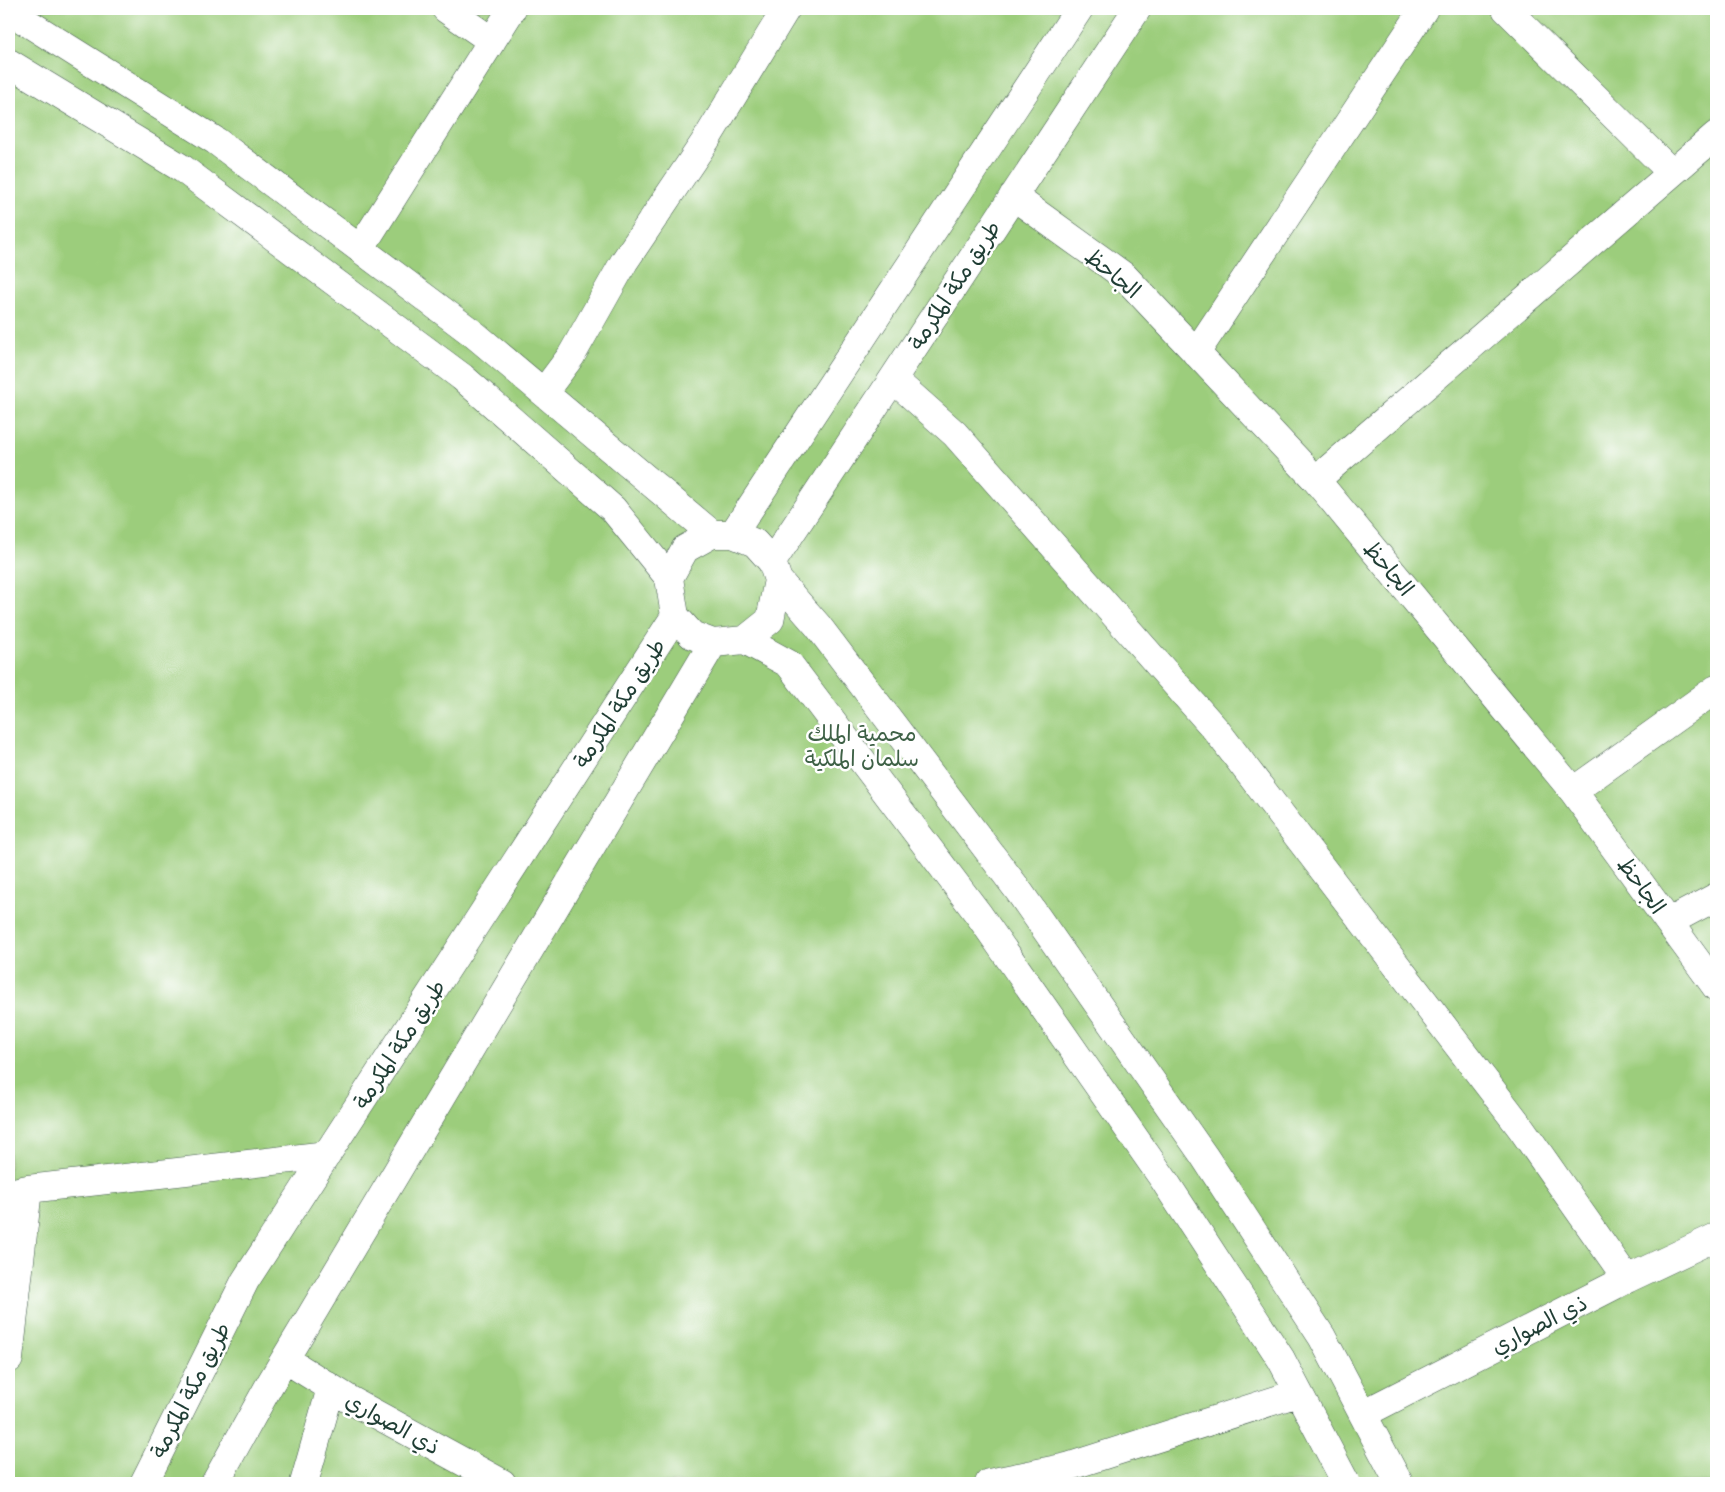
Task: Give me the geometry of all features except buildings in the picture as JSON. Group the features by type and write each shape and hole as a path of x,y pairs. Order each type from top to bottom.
{"street":[{"path":"446,9 492,41"},
{"path":"360,249 512,9"},
{"path":"544,392 571,356 624,262 706,140 786,9"},
{"path":"669,578 685,549 722,534 1079,9"},
{"name":"طريق مكة المكرمة","path":"775,571 893,379 1137,9"},
{"path":"1196,353 1424,9"},
{"path":"1506,9 1672,173"},
{"path":"9,11 216,141 475,334 544,392 722,534 755,543 1018,890 1204,1156 1322,1336 1399,1483"},
{"path":"9,63 183,169 462,377 613,509 669,578 675,616 692,634 713,644 745,640 770,620 775,571"},
{"path":"1316,480 1716,135"},
{"name":"الجاحظ","path":"1013,196 1124,276 1316,480 1573,791 1716,987"},
{"path":"893,379 955,434 1217,731 1521,1128 1627,1279"},
{"name":"طريق مكة المكرمة","path":"144,1483 245,1281 675,616"},
{"path":"745,640 789,664 979,915 1164,1180 1281,1359 1346,1483"},
{"path":"215,1483 285,1359 713,644"},
{"path":"1573,791 1716,689"},
{"path":"1669,922 1716,896"},
{"path":"9,1359 19,1191 327,1155"},
{"name":"ذي الصواري","path":"1363,1414 1627,1279 1716,1237"},
{"name":"ذي الصواري","path":"285,1359 331,1388 502,1483"},
{"path":"304,1483 331,1388"},
{"path":"990,1483 1069,1475 1298,1393"}],"green space":[{"name":"محمية الملك سلمان الملكية","path":"9,9 1716,9 1716,1483 9,1483"}]}
